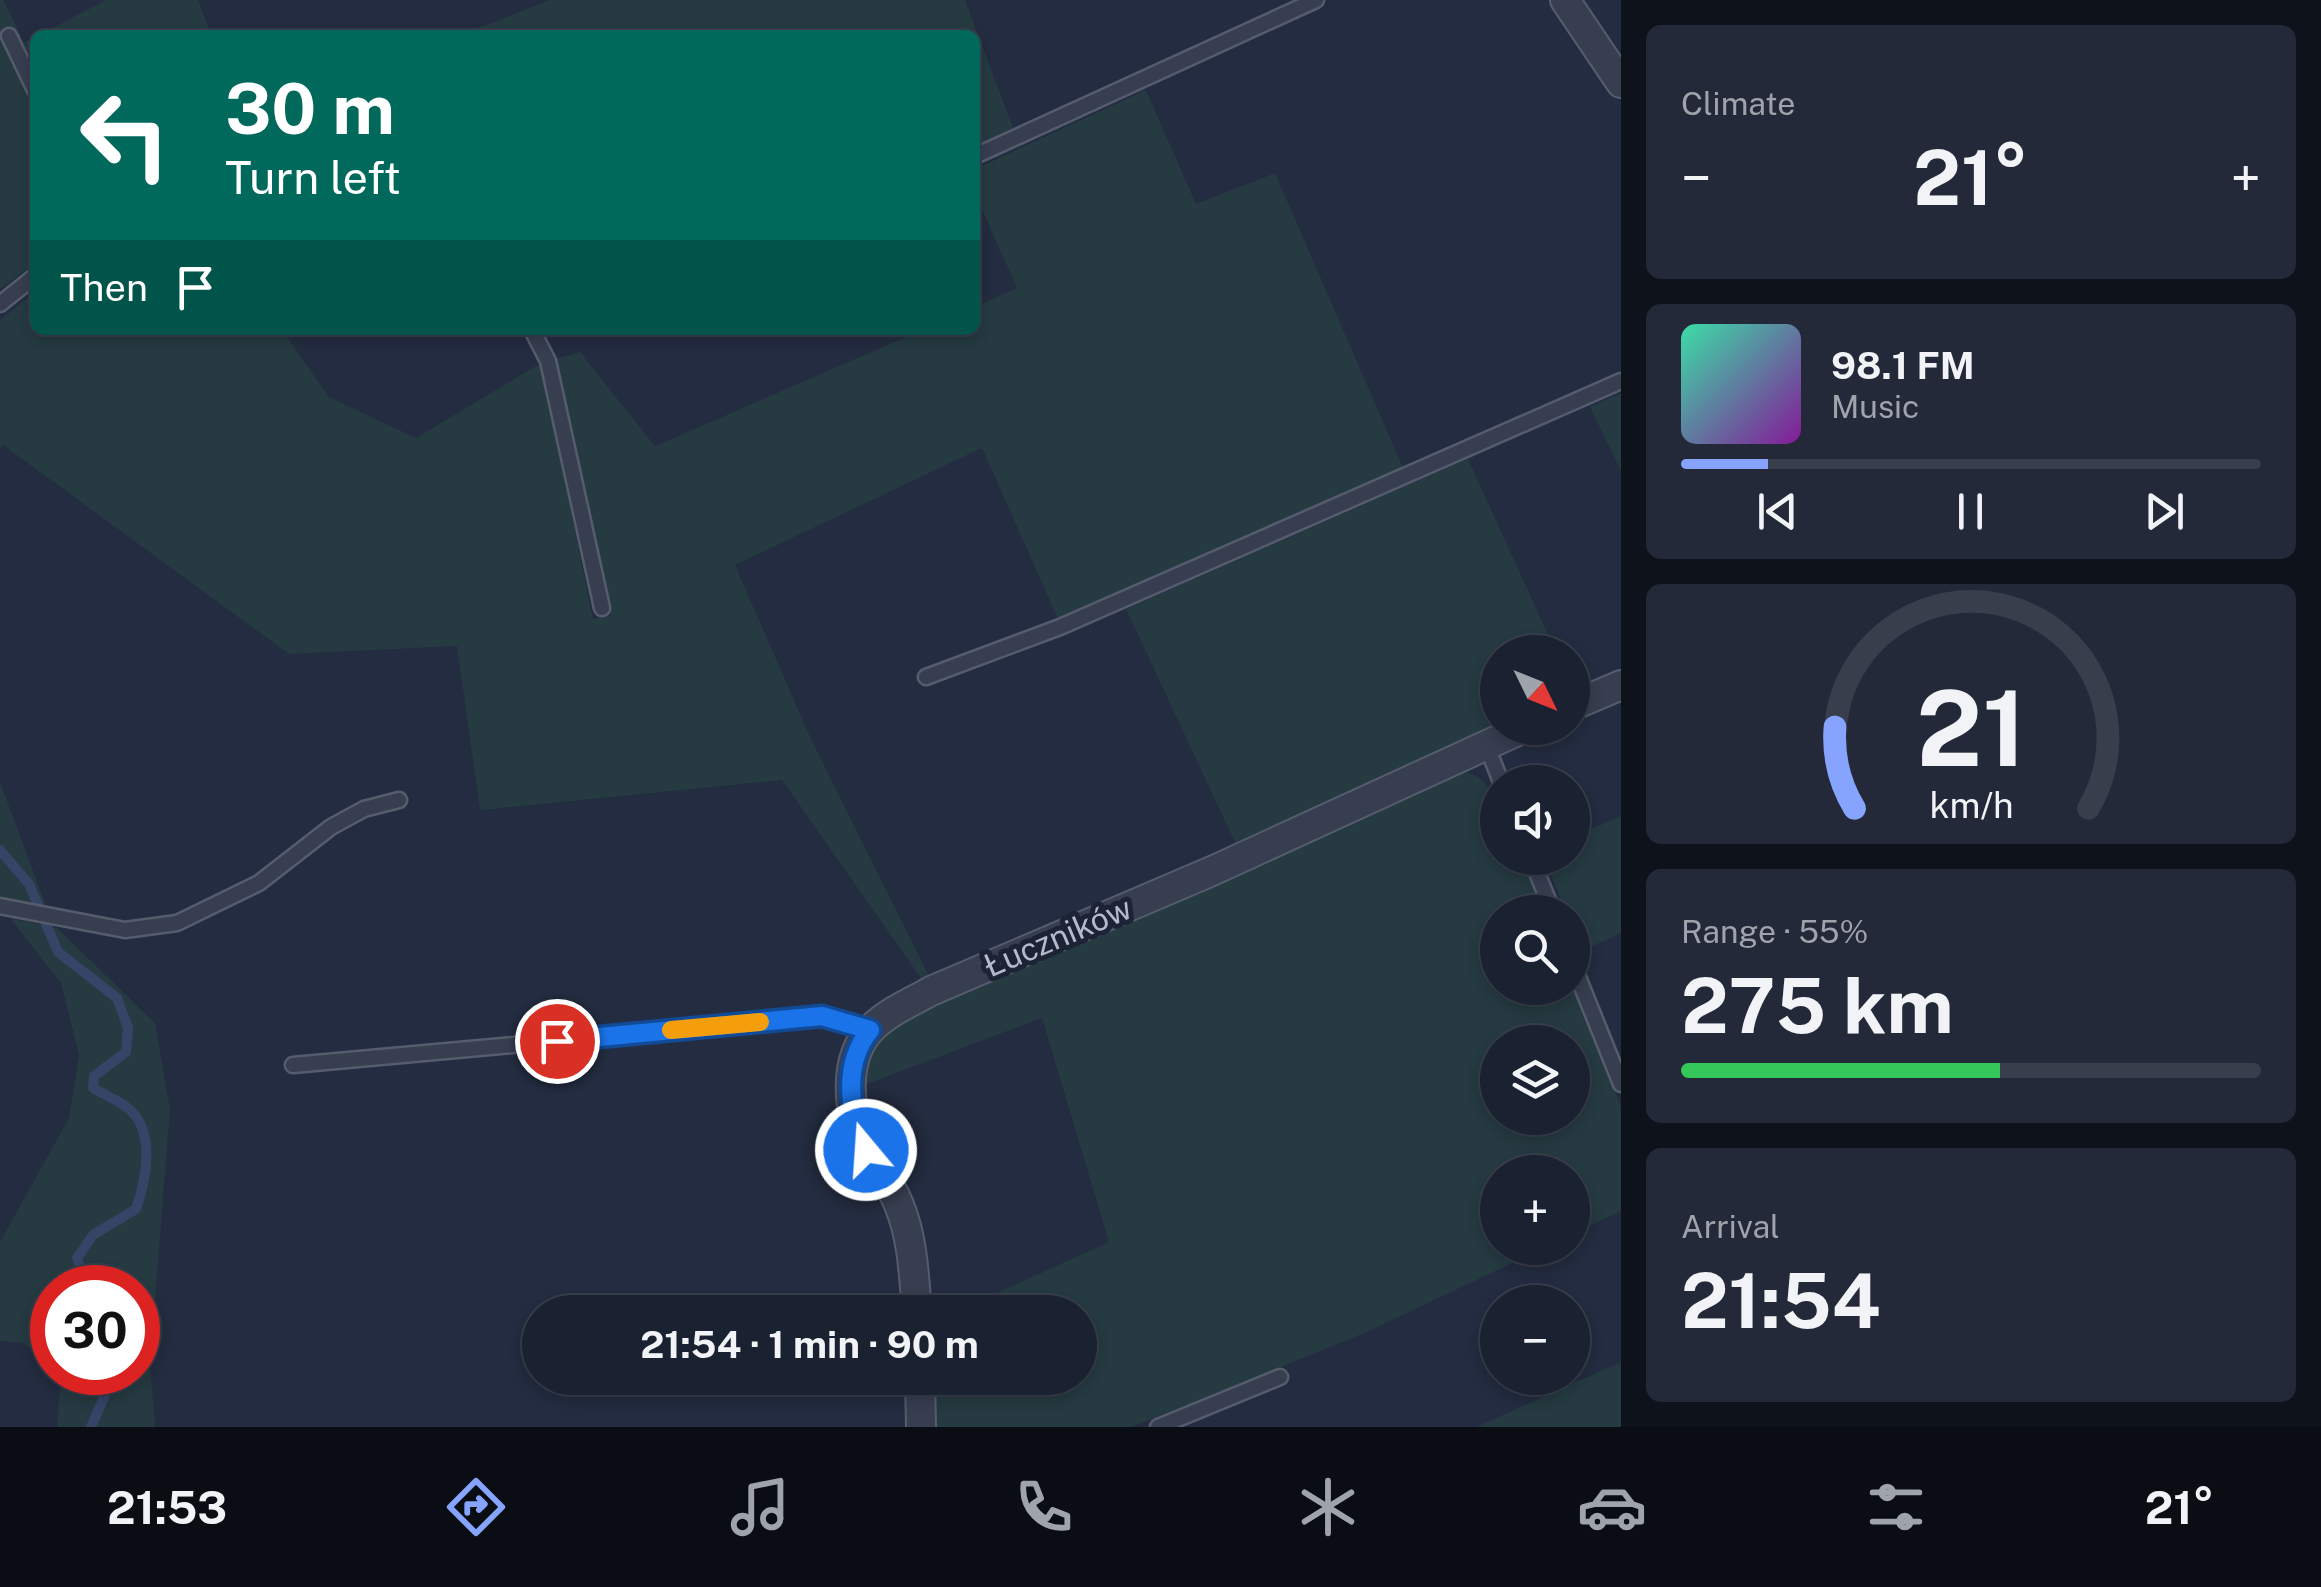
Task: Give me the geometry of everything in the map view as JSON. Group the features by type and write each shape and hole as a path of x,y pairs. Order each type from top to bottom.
{"street":[{"path":"1565,0 1621,83"},
{"path":"1590,698 1621,685"},
{"name":"Łuczników","path":"870,1030 932,991 1212,871 1484,745"},
{"path":"870,1030 862,1040 853,1068 851,1104 858,1132 892,1189 904,1219 915,1295"},
{"path":"920,1395 921,1427"}],"lane":[{"path":"980,154 1316,0"},
{"path":"9,36 30,80"},
{"path":"0,304 30,280"},
{"path":"535,335 548,361 602,608"},
{"path":"926,677 1078,619 1621,381"},
{"path":"0,906 124,930 177,923 259,883 331,827 364,809 399,800"},
{"path":"1589,1005 1621,1084"},
{"path":"292,1065 822,1016 870,1030"},
{"path":"1158,1427 1280,1377"}],"shaded area":[{"path":"3,0 24,42 30,39 30,267 0,289"},
{"path":"106,0 198,0 209,30 49,30"},
{"path":"550,0 965,0 976,30 473,30"},
{"path":"980,40 1014,130 980,145"},
{"path":"1146,90 1196,204 1275,173 1404,470 1058,619 982,448 735,565 811,739 931,980 925,984 782,780 480,810 457,646 289,654 3,445 0,448 0,320 30,296 30,335 286,335 329,397 416,438 541,363 593,619 611,616 555,359 580,352 655,446 910,335 980,335 980,305 1017,288 980,205 980,167"},
{"path":"1621,393 1621,471 1590,407"},
{"path":"1468,459 1548,635 1480,635 1480,737 1239,851 1126,609"},
{"path":"1460,770 1480,779 1480,875 1529,875 1538,895 1480,895 1480,1005 1582,1005 1589,1025 1480,1025 1480,1135 1590,1135 1590,1027 1621,1107 1621,1211 1590,1226 1590,1155 1480,1155 1480,1265 1508,1265 1367,1332 1132,1427 930,1427 930,1395 1097,1395 1097,1295 992,1295 1109,1242 1042,1018 859,1087 862,1061 898,1017"},
{"path":"0,782 46,906 0,899"},
{"path":"1621,816 1621,933 1590,947 1590,895 1559,895 1551,875 1590,875 1590,830"},
{"path":"10,918 57,928 155,1023 170,1110 158,1265 30,1265 30,1348 23,1343 0,1341 0,1242 69,1118 79,1055 61,983"},
{"path":"1621,1362 1621,1427 1476,1427 1547,1395 1590,1395 1590,1376"},
{"path":"59,1395 152,1395 155,1427 57,1427"}],"waterway":[{"path":"0,850 29,884 58,952 117,998 128,1028 126,1052 94,1076 93,1088 125,1106 143,1130 143,1184 136,1209 93,1235 77,1258 80,1265"},
{"path":"91,1427 105,1395"}],"slow traffic":[{"path":"671,1030 760,1022"}],"route":[{"path":"557,1041 822,1016 870,1030 857,1053 851,1088 854,1117 866,1150"}]}
